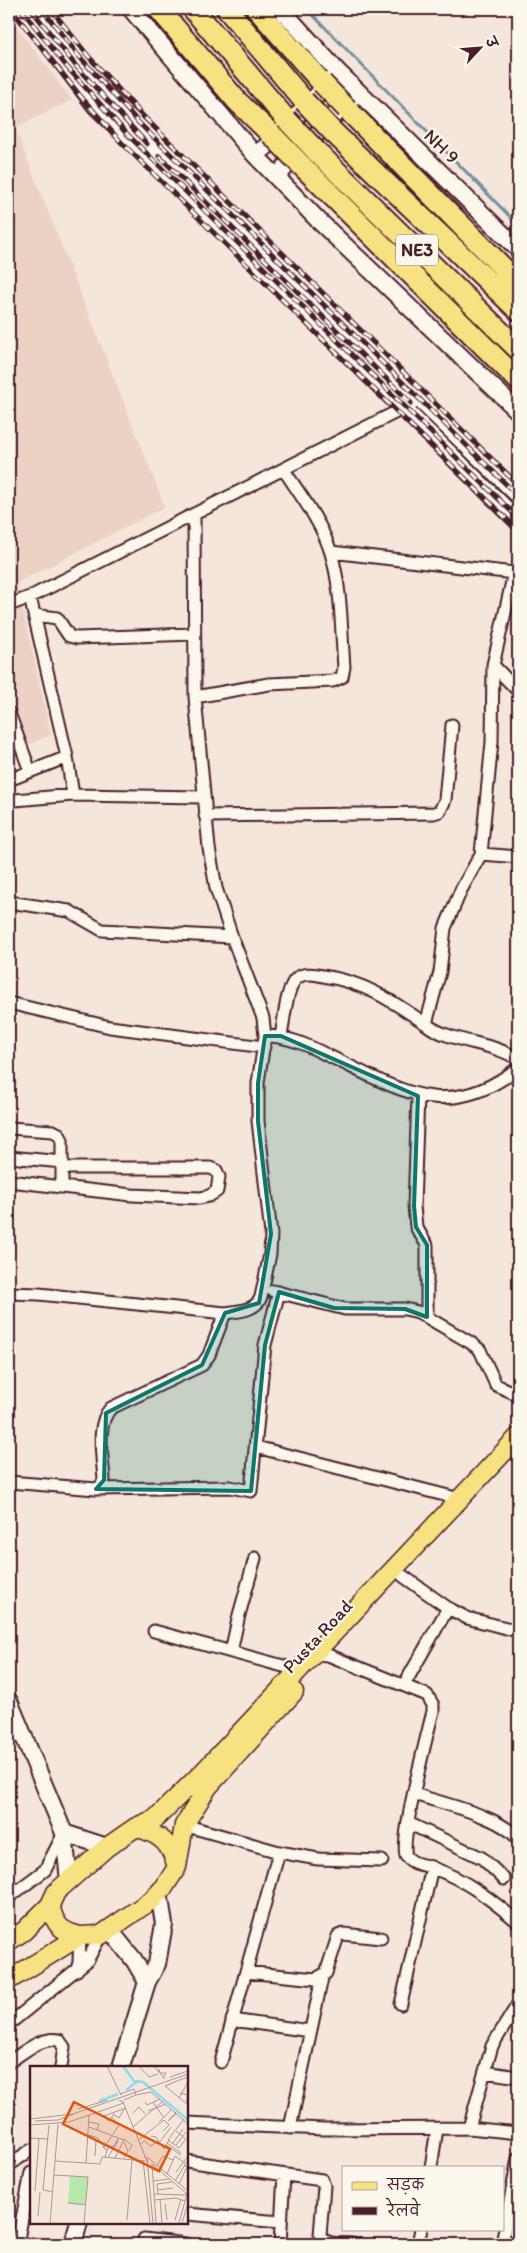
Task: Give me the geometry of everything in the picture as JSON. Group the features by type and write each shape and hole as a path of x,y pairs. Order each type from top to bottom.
{"highway":[{"path":"159,9 237,101 518,380"},
{"name":"NE3","path":"193,9 286,119 316,151 518,349"},
{"name":"NE3","path":"227,9 304,101 332,131 518,310"},
{"path":"257,9 330,77 347,109 518,283"}],"main road":[{"name":"Pusta Road","path":"177,1867 184,1825 208,1787 321,1655 518,1437"},
{"name":"Pusta Road","path":"9,1941 24,1931 50,1905 56,1892 107,1846 136,1827 155,1819 298,1670 321,1655 402,1576 518,1452"},
{"path":"9,1980 80,1936 105,1932 159,1892 177,1867 172,1849 155,1833 136,1827"},
{"path":"50,1905 54,1922 69,1933 80,1936"}],"street":[{"path":"22,9 95,105 518,521"},
{"path":"39,9 110,99 518,495"},
{"path":"131,9 255,155 318,220 518,411"},
{"name":"NH 9","path":"281,9 330,77 358,92 518,248"},
{"path":"255,155 268,146 324,90 330,77"},
{"path":"278,178 285,167 358,92"},
{"path":"9,605 30,597 420,400"},
{"path":"195,697 231,689 269,684 333,681 342,677 344,667 339,588 331,552 317,523 284,470"},
{"path":"9,1293 39,1294 225,1313 253,1307 259,1303 270,1254 271,1234 258,1121 258,1083 265,1042 263,1018 232,937 216,888 205,816 195,697 194,515"},
{"path":"331,552 516,570 493,665 492,742 481,854 461,890 445,928 440,972 426,1024"},
{"path":"30,597 67,757 73,795"},
{"path":"34,615 57,618 69,636 77,638 194,634"},
{"path":"493,665 518,691"},
{"path":"9,713 30,771"},
{"path":"205,816 434,813 440,811 445,800 452,725"},
{"path":"9,780 67,757"},
{"path":"9,803 15,800 73,795 203,797"},
{"path":"481,854 518,857"},
{"path":"9,902 69,910 102,930 232,937"},
{"path":"281,1036 290,986 298,977 310,974 346,979 383,994 436,1032 491,1046 518,1059"},
{"path":"9,1003 110,1027 265,1042 281,1036 304,1044 387,1084 418,1096 441,1098 474,1093 501,1082 518,1068"},
{"path":"418,1096 414,1206 416,1227 427,1245 427,1317"},
{"path":"9,1128 53,1131 59,1134 62,1140 62,1187"},
{"path":"9,1157 63,1165 210,1168 216,1170 219,1177 217,1191 209,1196 200,1198 132,1195 9,1181"},
{"path":"262,1288 334,1308 405,1309 427,1317 480,1350 496,1384 518,1395"},
{"path":"9,1482 96,1489 230,1488 251,1491 265,1345 279,1292"},
{"path":"96,1489 101,1486 104,1480 102,1432 106,1413 111,1408 202,1365 210,1355 225,1313"},
{"path":"256,1447 460,1499"},
{"path":"231,1652 238,1615 255,1558"},
{"path":"402,1576 448,1608 467,1618 488,1625 518,1631"},
{"path":"404,1685 448,1608"},
{"path":"154,1631 298,1670"},
{"path":"321,1655 428,1695 433,1705 408,1823 404,1849 406,1856 418,1865 432,1867 485,1894 518,1922"},
{"path":"9,1701 64,1832 70,1881"},
{"path":"414,1794 495,1822 507,1828 518,1840"},
{"path":"408,1823 482,1858 504,1879"},
{"path":"184,1825 279,1852 318,1859 382,1861"},
{"path":"64,1832 107,1846"},
{"path":"9,1897 44,1870 64,1832"},
{"path":"221,2062 279,1852"},
{"path":"401,2004 432,1867"},
{"path":"121,2066 147,1982 157,1964 164,1924 159,1892"},
{"path":"9,2024 77,1970 86,1961 105,1932 134,1960 147,1982"},
{"path":"290,2128 322,1978 326,1973 338,1936 343,1934 381,1938"},
{"path":"77,1970 80,1962 80,1936"},
{"path":"246,1972 322,1978"},
{"path":"468,2128 492,2046 505,2022 518,2004"},
{"path":"232,2020 310,2031"},
{"path":"505,2022 518,2026"},
{"path":"9,2062 38,2044 52,2038 59,2040 64,2048 61,2066"},
{"path":"485,2072 518,2077"},
{"path":"188,2123 290,2128 468,2128 518,2133"},
{"path":"431,2166 438,2128"},
{"path":"9,2165 30,2151"},
{"path":"502,2244 518,2158"},
{"path":"188,2161 322,2180 324,2186 320,2234 322,2240 352,2244"},
{"path":"280,2244 284,2175"},
{"path":"17,2244 30,2178"},
{"path":"188,2214 281,2222"},
{"path":"73,2244 78,2223"},
{"path":"418,2244 421,2230"},
{"path":"144,2239 186,2244"}],"highlighted area":[{"path":"265,1036 281,1036 418,1096 414,1206 416,1227 427,1245 427,1317 405,1309 334,1308 279,1292 265,1345 251,1491 96,1489 104,1480 106,1413 202,1365 225,1313 259,1303 271,1234 258,1121 258,1083"}],"shaded area":[{"path":"9,17 72,100 15,128 165,507 17,583 51,735 9,753"}],"waterway":[{"path":"307,9 518,225"}],"railway":[{"path":"11,9 82,98 121,142 518,530"},
{"path":"21,9 67,67 128,135 518,518"},
{"path":"31,9 76,66 147,144"},
{"path":"42,9 78,55 139,123 518,496"},
{"path":"51,9 89,57 144,117 518,485"},
{"path":"159,156 411,403"}]}
